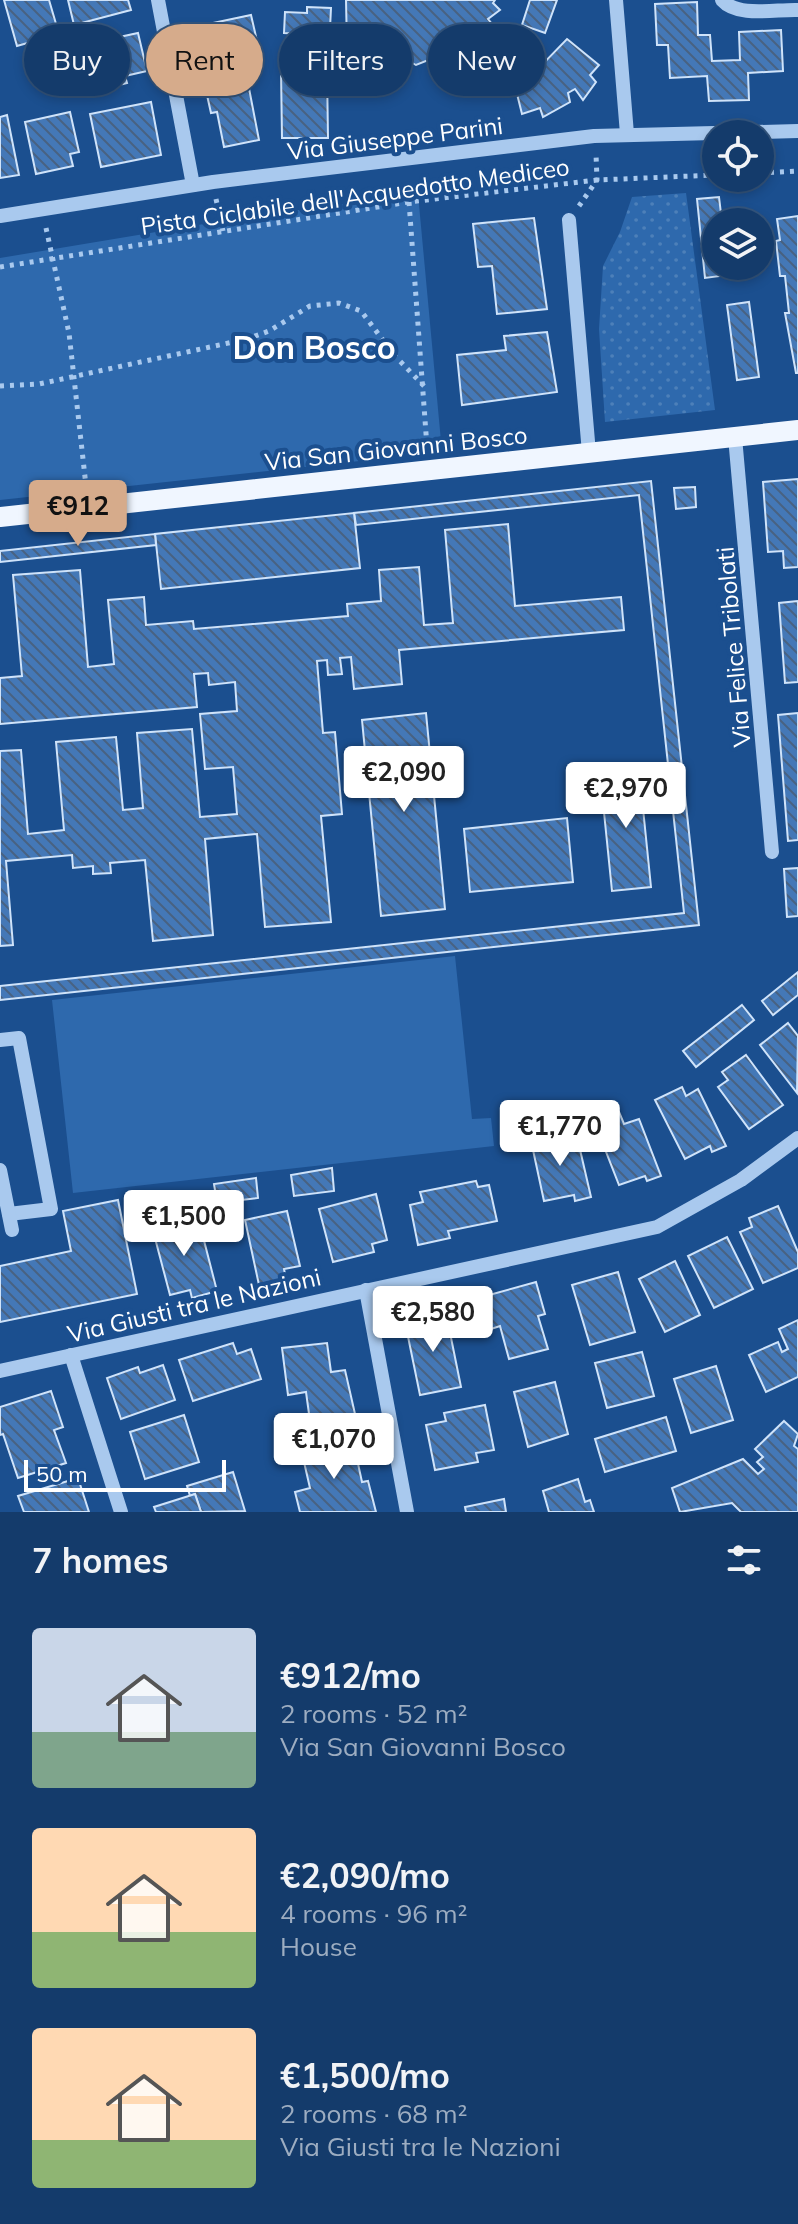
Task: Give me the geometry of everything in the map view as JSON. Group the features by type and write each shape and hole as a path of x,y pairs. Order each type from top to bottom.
{"main road":[{"name":"Via San Giovanni Bosco","path":"0,517 798,430"}],"street":[{"path":"158,0 193,185"},
{"path":"616,0 627,134"},
{"path":"722,0 731,8 743,10 798,10"},
{"name":"Via Giuseppe Parini","path":"0,216 213,182 594,136 798,131"},
{"path":"569,220 589,453"},
{"name":"Via Felice Tribolati","path":"735,437 772,852"},
{"path":"0,1040 19,1038 51,1209 9,1214"},
{"name":"Via Giusti tra le Nazioni","path":"0,1371 657,1227 741,1180 798,1138"},
{"path":"0,1170 12,1230"},
{"path":"366,1290 407,1512"},
{"path":"71,1355 121,1512"}],"path":[{"path":"569,220 597,180 594,136"},
{"path":"774,172 798,171"},
{"name":"Pista Ciclabile dell'Acquedotto Mediceo","path":"0,267 409,202 597,180 702,176"},
{"path":"213,182 223,231"},
{"path":"409,202 427,447"},
{"path":"43,211 69,333 86,487"},
{"path":"0,386 39,384 247,339 269,331 310,306 339,303 361,311 395,356 424,386"}],"shaded area":[{"path":"686,193 715,410 605,422 599,329 603,266 620,232 632,197"},
{"path":"418,194 442,452 0,500 0,258 240,218"},
{"path":"455,956 472,1119 491,1118 494,1146 73,1193 52,1000"}],"building":[{"path":"4,0 49,0 56,24 24,24 24,44 17,46"},
{"path":"68,0 128,0 131,10 74,24"},
{"path":"346,0 495,0 493,3 500,10 488,19 492,24 428,24 428,60 416,65 412,63 412,24 346,24"},
{"path":"530,0 557,0 545,33 545,24 522,24"},
{"path":"697,2 698,35 710,35 712,61 740,60 739,32 781,30 783,71 748,73 749,100 709,101 707,76 670,78 668,45 657,45 655,4"},
{"path":"307,7 331,8 330,24 284,24 285,12 307,13"},
{"path":"251,15 253,24 208,24"},
{"path":"138,33 146,71 130,75 130,35"},
{"path":"567,39 599,65 590,75 596,82 583,100 575,89 568,93 570,102 543,117 540,108 522,114 518,96 545,96 545,62"},
{"path":"207,96 250,96 259,140 224,147 217,112 211,113"},
{"path":"281,96 327,96 328,138 282,138"},
{"path":"151,102 161,155 101,167 90,114"},
{"path":"70,112 79,152 70,154 73,166 36,174 25,122"},
{"path":"7,115 19,175 0,178 0,117"},
{"path":"719,197 720,208 702,208 702,248 697,199"},
{"path":"798,216 796,373 785,313 789,313 785,276 780,276 776,241 780,240 777,219"},
{"path":"534,218 547,309 497,314 492,266 478,267 473,224"},
{"path":"749,302 759,377 737,380 727,305"},
{"path":"547,332 557,392 462,405 457,355 506,350 504,336"},
{"path":"798,479 798,567 784,568 783,551 768,552 763,482"},
{"path":"651,481 699,925 0,1000 0,986 684,913 639,495 356,525 354,513"},
{"path":"695,487 696,507 676,509 674,488"},
{"path":"354,513 360,568 161,589 155,534"},
{"path":"508,524 515,606 621,597 624,630 399,650 402,684 354,689 351,657 340,658 342,674 328,675 327,660 317,661 323,733 335,732 342,814 321,816 331,922 265,927 257,834 205,839 213,935 153,941 145,860 110,863 111,873 93,874 93,866 73,868 72,855 6,861 13,945 0,946 0,751 21,750 28,834 64,830 56,742 116,737 123,810 143,808 137,733 192,729 200,817 237,814 233,767 205,769 200,714 237,711 235,682 209,685 208,673 194,674 197,707 0,724 0,678 22,676 13,575 80,570 88,667 114,664 108,600 144,597 146,625 193,621 194,629 348,616 347,604 381,601 379,570 419,567 424,625 453,623 445,530"},
{"path":"155,534 156,545 0,562 0,551"},
{"path":"798,601 798,682 785,683 779,603"},
{"path":"426,713 445,909 381,916 362,720"},
{"path":"798,713 798,840 788,841 778,715"},
{"path":"639,769 651,887 612,891 600,773"},
{"path":"567,818 573,882 470,892 464,829"},
{"path":"798,868 798,916 787,917 784,869"},
{"path":"798,972 798,995 773,1015 762,1001"},
{"path":"742,1005 754,1020 696,1067 683,1051"},
{"path":"788,1023 798,1036 797,1093 760,1045"},
{"path":"746,1055 783,1105 749,1129 718,1087 728,1080 722,1072"},
{"path":"682,1087 686,1096 698,1089 726,1146 712,1152 710,1146 685,1159 655,1100"},
{"path":"619,1112 624,1124 639,1119 661,1176 647,1181 645,1176 619,1185 594,1121"},
{"path":"553,1131 556,1145 578,1141 591,1197 575,1201 574,1195 544,1201 530,1136"},
{"path":"332,1168 334,1191 294,1196 291,1175"},
{"path":"256,1178 258,1198 217,1203 214,1184"},
{"path":"476,1181 478,1187 489,1185 497,1221 448,1231 450,1238 418,1245 410,1205 423,1202 420,1192"},
{"path":"376,1194 387,1240 372,1244 374,1252 333,1262 319,1209"},
{"path":"118,1200 137,1294 0,1322 0,1266 71,1251 63,1211"},
{"path":"778,1206 798,1252 798,1268 763,1283 740,1232 752,1227 749,1218"},
{"path":"287,1211 300,1266 284,1269 286,1279 259,1285 245,1220"},
{"path":"179,1216 182,1229 200,1225 217,1291 192,1298 190,1290 170,1295 151,1223"},
{"path":"727,1237 753,1289 714,1308 688,1256"},
{"path":"675,1261 700,1315 665,1332 639,1279"},
{"path":"618,1272 635,1332 590,1345 572,1285"},
{"path":"536,1282 545,1314 538,1316 548,1349 509,1359 500,1326 491,1329 482,1297"},
{"path":"446,1313 461,1387 420,1395 405,1322"},
{"path":"798,1320 798,1377 766,1392 749,1355 778,1342 782,1352 788,1349 779,1329"},
{"path":"233,1343 237,1354 251,1349 261,1379 193,1401 179,1360"},
{"path":"327,1343 331,1372 345,1370 355,1414 310,1421 306,1392 288,1395 282,1348"},
{"path":"642,1352 654,1396 607,1408 595,1363"},
{"path":"163,1365 175,1400 121,1419 107,1378 138,1367 140,1373"},
{"path":"716,1366 733,1420 691,1433 674,1379"},
{"path":"555,1382 568,1434 528,1447 514,1392"},
{"path":"51,1391 63,1427 54,1430 66,1463 18,1478 3,1434 0,1435 0,1407"},
{"path":"485,1405 494,1450 476,1453 478,1462 435,1470 426,1425 446,1421 444,1413"},
{"path":"184,1415 199,1462 145,1479 130,1432"},
{"path":"666,1417 676,1451 605,1472 595,1439"},
{"path":"784,1421 798,1434 794,1446 798,1449 798,1512 741,1512 732,1503 680,1512 672,1488 743,1459 758,1474 764,1469 757,1462 763,1457 755,1449"},
{"path":"345,1436 351,1461 357,1459 362,1482 368,1481 376,1512 300,1512 295,1492 310,1488 304,1462 309,1461 305,1446"},
{"path":"233,1472 245,1511 201,1512 195,1494 190,1496 187,1486"},
{"path":"78,1478 89,1512 24,1512 18,1496"},
{"path":"578,1479 585,1502 590,1500 594,1512 549,1512 543,1491"},
{"path":"195,1494 201,1512 156,1512 154,1507"},
{"path":"504,1499 506,1512 466,1512 465,1507"}],"district":[{"name":"Don Bosco","path":"314,347"}]}
